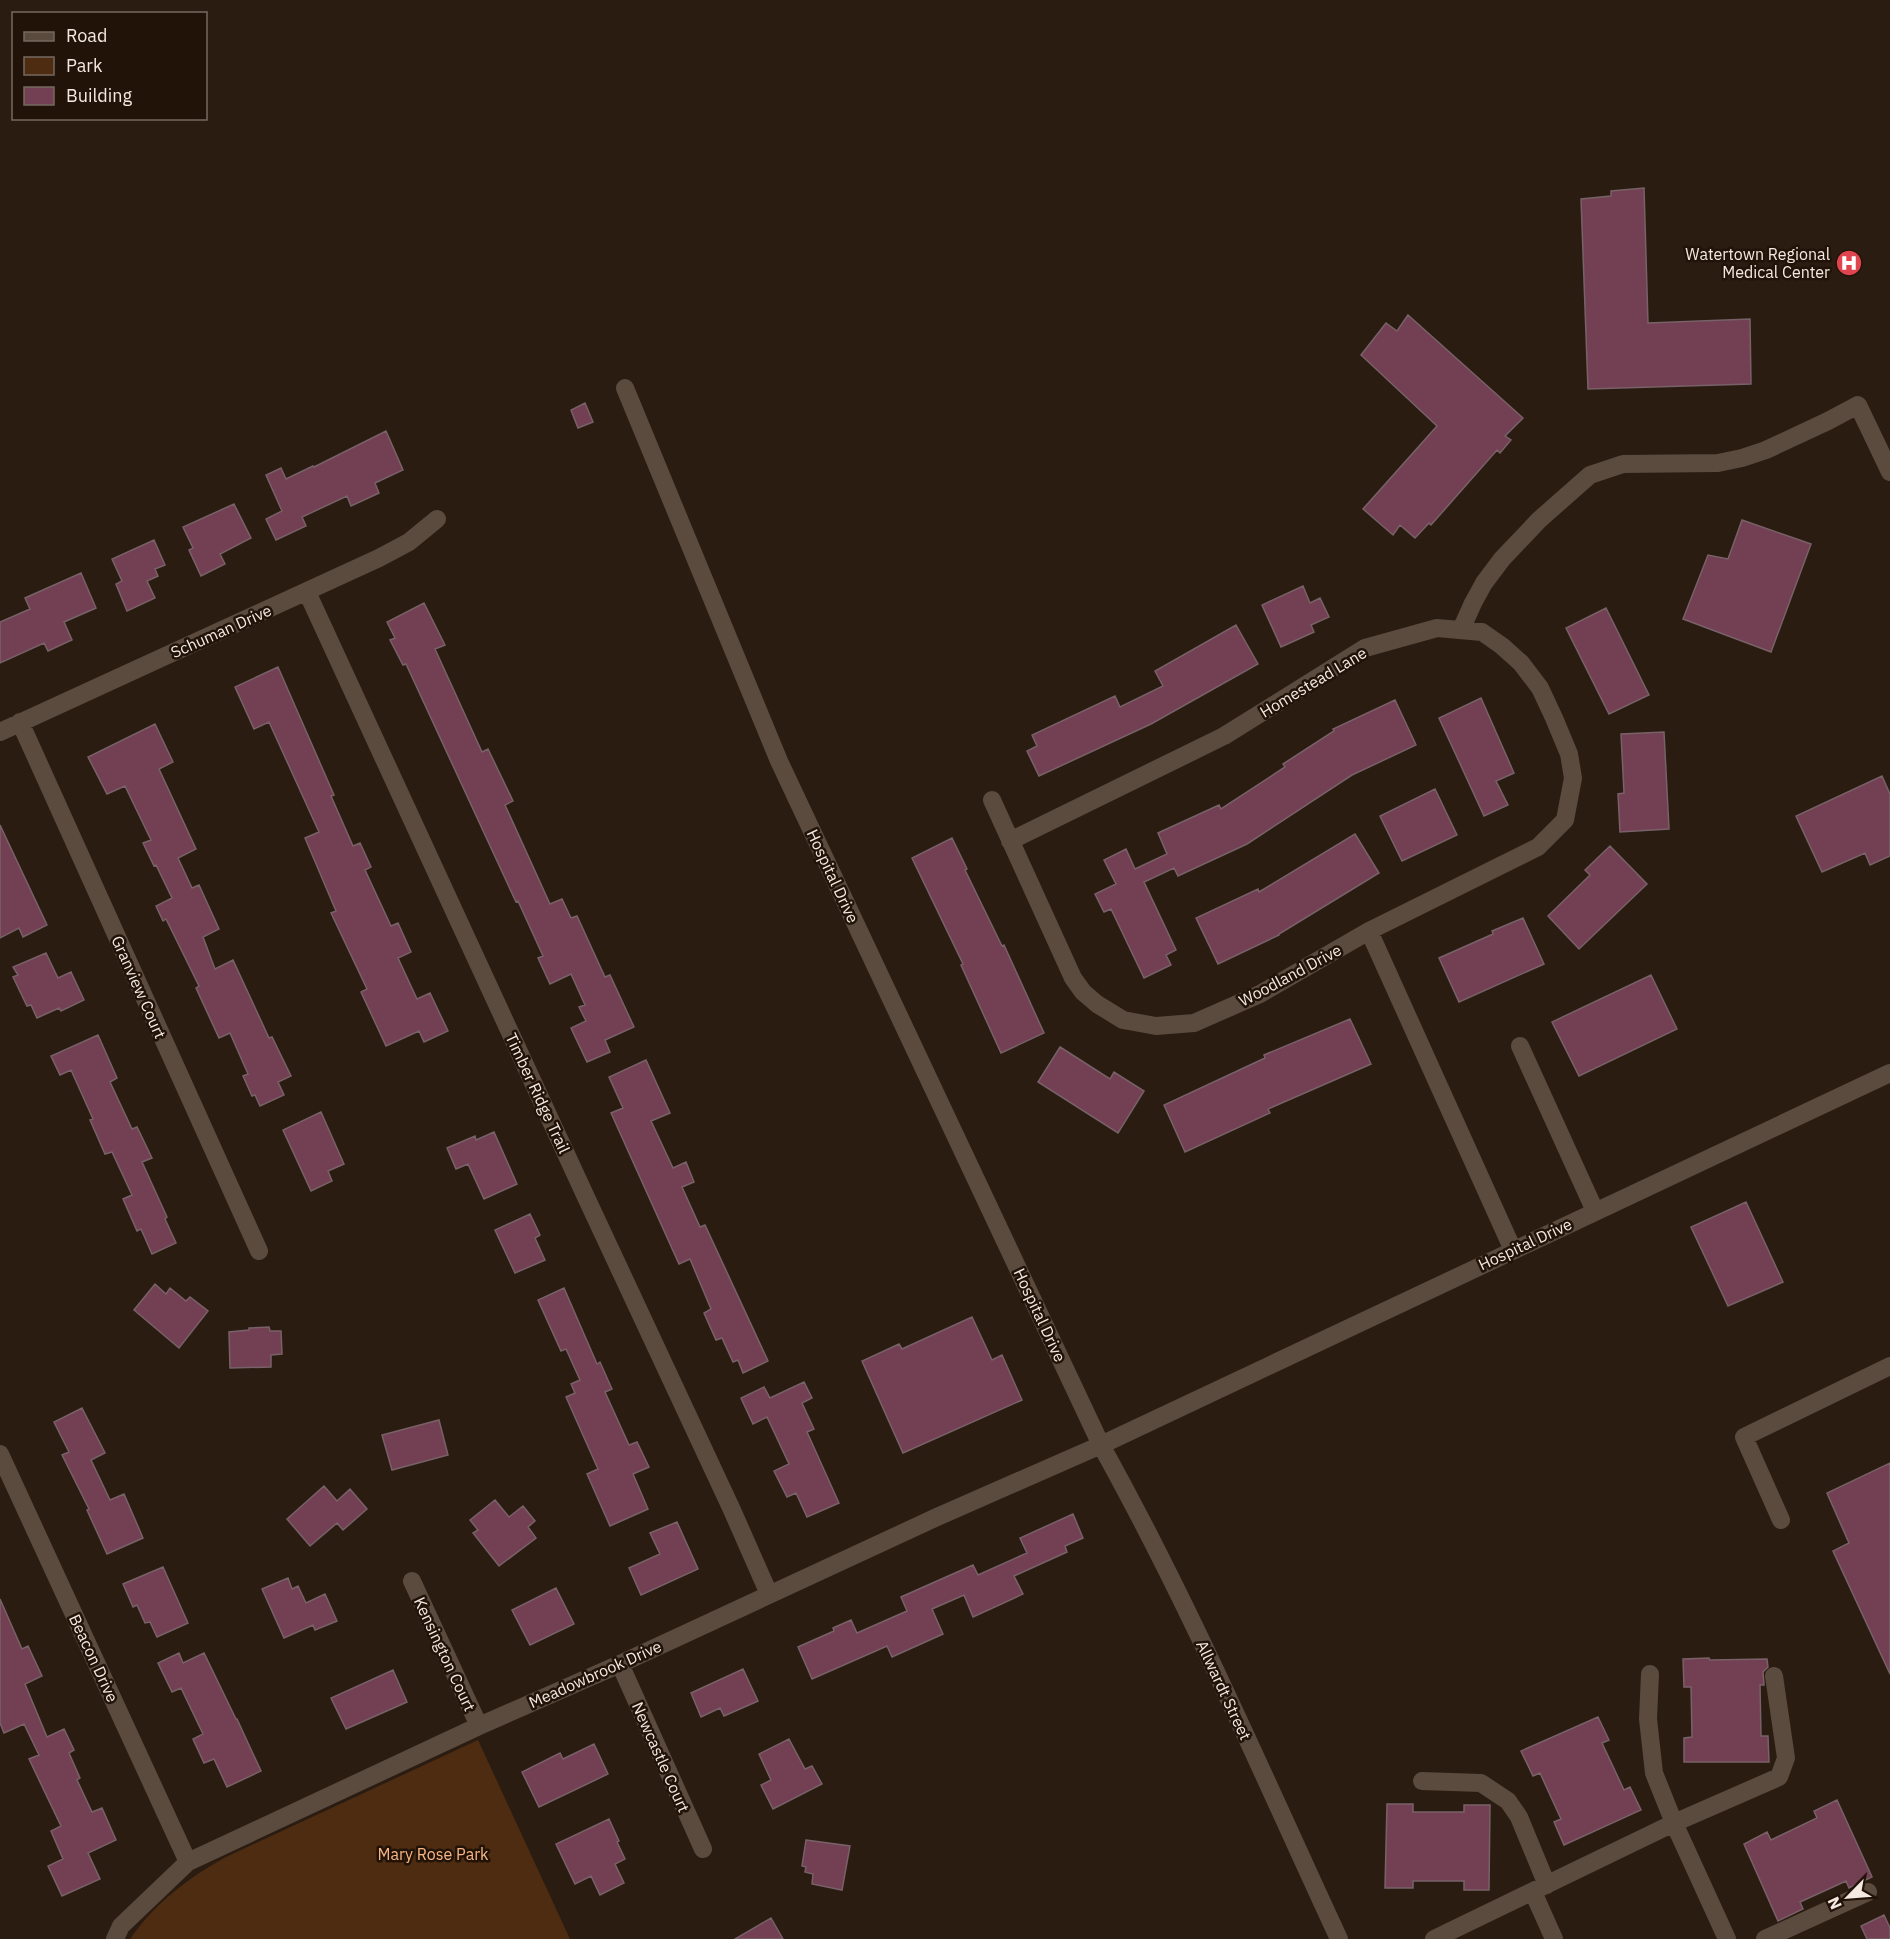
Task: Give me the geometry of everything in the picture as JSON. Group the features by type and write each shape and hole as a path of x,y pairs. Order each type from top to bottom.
{"street":[{"name":"Hospital Drive","path":"625,388 779,761 1101,1445 1890,1073"},
{"path":"1461,630 1478,593 1502,559 1575,485 1590,475 1623,464 1718,463 1742,458 1774,446 1858,405 1890,472"},
{"name":"Schuman Drive","path":"0,732 307,592 409,542 437,519"},
{"name":"Timber Ridge Trail","path":"307,592 769,1594"},
{"name":"Homestead Lane","path":"1010,841 1224,736 1365,648 1437,628 1482,632 1521,663 1540,688 1569,754 1573,778 1565,820 1538,847 1369,931"},
{"name":"Granview Court","path":"20,722 259,1251"},
{"name":"Woodland Drive","path":"992,800 1073,978 1083,992 1097,1004 1123,1020 1156,1026 1194,1023 1260,994 1369,931"},
{"path":"1369,931 1514,1250"},
{"path":"1520,1046 1595,1211"},
{"path":"1781,1520 1744,1437 1890,1366"},
{"name":"Meadowbrook Drive","path":"115,1939 121,1926 188,1862 479,1726 620,1664 937,1517 1101,1445"},
{"name":"Allwardt Street","path":"1101,1445 1134,1504 1198,1635 1339,1939"},
{"name":"Beacon Drive","path":"0,1454 188,1862"},
{"name":"Kensington Court","path":"412,1581 479,1726"},
{"name":"Newcastle Court","path":"620,1664 703,1849"},
{"path":"1650,1674 1648,1719 1653,1773 1727,1939"},
{"path":"1434,1939 1674,1823 1779,1777 1786,1758 1774,1676"},
{"path":"1422,1780 1481,1783 1508,1801 1519,1817 1554,1939"},
{"path":"1765,1939 1868,1892"}],"green space":[{"name":"Mary Rose Park","path":"478,1740 570,1939 130,1939 150,1914 173,1892 226,1857"}],"building":[{"path":"1644,188 1648,323 1750,319 1751,384 1588,389 1581,199 1611,196 1611,191"},
{"path":"1408,315 1523,418 1505,436 1511,440 1500,453 1497,450 1431,525 1429,523 1415,538 1400,525 1393,535 1363,509 1437,426 1361,355 1386,323 1397,331"},
{"path":"585,403 593,422 578,428 571,410"},
{"path":"386,431 403,470 375,483 379,493 351,506 347,496 302,517 306,526 276,540 266,519 282,511 266,475 281,468 286,479"},
{"path":"234,504 251,538 220,554 225,564 201,576 189,550 193,548 183,527"},
{"path":"1742,520 1811,544 1771,652 1683,619 1708,555 1728,559"},
{"path":"154,540 165,565 155,569 158,576 147,581 155,598 127,611 116,584 122,581 112,559"},
{"path":"81,573 96,608 64,622 72,640 48,651 44,643 0,663 0,622 30,609 25,598"},
{"path":"1303,586 1310,603 1320,598 1329,617 1311,625 1314,632 1281,647 1262,605"},
{"path":"424,603 445,645 435,649 482,752 488,749 513,801 505,805 550,904 562,899 571,918 577,916 605,977 610,975 634,1027 605,1040 610,1052 587,1062 571,1028 586,1021 579,1007 585,1005 571,974 550,984 538,958 543,956 518,901 516,902 406,664 403,665 390,640 395,638 387,622"},
{"path":"1606,608 1649,695 1609,714 1566,628"},
{"path":"1236,625 1258,664 1151,724 1039,776 1027,751 1037,746 1032,735 1115,696 1120,707 1163,686 1155,671"},
{"path":"278,667 334,795 331,796 353,846 360,843 371,867 365,870 391,926 398,923 411,952 398,958 417,999 430,993 448,1031 424,1042 419,1031 386,1046 361,992 367,989 331,913 336,911 305,838 319,832 269,722 254,729 235,687"},
{"path":"1481,698 1514,773 1496,781 1508,805 1484,816 1439,718"},
{"path":"1395,700 1416,745 1352,775 1247,844 1178,876 1174,868 1144,882 1176,950 1166,955 1171,965 1144,978 1111,909 1104,912 1095,894 1116,884 1104,860 1126,849 1135,869 1167,854 1158,833 1219,805 1221,809 1285,767 1283,764 1334,731 1333,729"},
{"path":"155,724 173,762 159,769 196,849 178,858 192,888 199,885 219,929 203,937 215,969 233,960 269,1038 272,1037 291,1076 278,1082 284,1095 260,1106 255,1095 252,1096 243,1076 248,1074 230,1033 219,1038 196,988 199,986 166,919 163,921 156,906 172,898 143,843 151,840 125,786 107,794 88,757"},
{"path":"1664,732 1669,829 1620,832 1618,794 1624,793 1621,734"},
{"path":"1882,776 1890,794 1890,856 1870,865 1865,853 1822,872 1796,816"},
{"path":"1435,789 1457,835 1402,861 1380,816"},
{"path":"0,825 47,925 23,937 19,928 0,938"},
{"path":"1355,834 1379,873 1279,935 1218,964 1196,918 1258,889 1259,892"},
{"path":"952,838 967,869 965,870 1002,946 1004,945 1044,1033 1001,1053 961,965 963,964 912,858"},
{"path":"1610,846 1647,884 1579,949 1548,916 1590,875 1585,870"},
{"path":"1523,918 1544,964 1459,1002 1439,958"},
{"path":"46,953 58,978 71,972 84,1000 61,1011 59,1008 37,1018 31,1005 27,1006 13,977 18,975 13,967"},
{"path":"1651,975 1677,1029 1579,1076 1552,1022"},
{"path":"1350,1019 1371,1064 1268,1109 1270,1113 1185,1152 1164,1105 1265,1058 1264,1055"},
{"path":"98,1035 117,1078 110,1082 132,1129 137,1127 152,1158 142,1162 176,1243 152,1254 141,1229 137,1231 123,1199 132,1195 112,1152 105,1154 90,1120 93,1119 71,1070 60,1075 51,1056"},
{"path":"1060,1047 1110,1079 1114,1072 1144,1091 1118,1133 1038,1082"},
{"path":"646,1060 670,1113 651,1121 673,1168 686,1162 694,1182 682,1187 700,1227 705,1225 768,1361 743,1373 738,1360 733,1362 722,1338 716,1340 704,1313 711,1309 690,1259 679,1264 611,1113 623,1108 609,1077"},
{"path":"321,1112 344,1164 328,1171 332,1181 311,1191 283,1130"},
{"path":"494,1132 517,1184 484,1199 468,1164 456,1169 447,1148 475,1136 476,1140"},
{"path":"1746,1202 1783,1282 1728,1306 1691,1227"},
{"path":"530,1214 540,1235 535,1238 545,1260 515,1273 495,1230"},
{"path":"155,1284 166,1294 170,1288 186,1301 190,1297 208,1311 179,1348 134,1310"},
{"path":"564,1288 597,1364 600,1362 612,1389 605,1392 629,1445 637,1442 649,1467 633,1474 648,1509 610,1526 587,1474 598,1469 566,1397 575,1393 571,1384 580,1380 566,1349 561,1351 538,1300"},
{"path":"972,1317 992,1360 1002,1355 1022,1400 903,1453 862,1361 899,1344 902,1349"},
{"path":"269,1327 270,1331 281,1331 282,1354 271,1355 271,1367 230,1368 229,1332"},
{"path":"804,1382 812,1398 802,1403 814,1429 807,1432 839,1503 807,1517 796,1493 787,1497 774,1471 789,1464 767,1417 753,1424 741,1398 764,1387 770,1398"},
{"path":"82,1408 105,1453 91,1460 110,1500 124,1494 143,1538 107,1554 87,1510 89,1509 62,1455 69,1452 54,1422"},
{"path":"439,1420 448,1455 392,1470 382,1435"},
{"path":"1890,1463 1890,1674 1833,1551 1849,1543 1827,1493"},
{"path":"324,1486 337,1501 350,1489 367,1509 343,1530 337,1523 310,1546 287,1519"},
{"path":"495,1500 509,1517 523,1506 535,1521 528,1527 536,1538 499,1566 473,1533 478,1530 470,1520"},
{"path":"1073,1514 1083,1538 1065,1546 1067,1552 1014,1576 1023,1594 973,1617 964,1595 932,1609 943,1634 892,1657 887,1646 812,1679 798,1647 834,1631 833,1628 851,1620 857,1633 907,1611 901,1597 973,1565 978,1575 1027,1553 1020,1538"},
{"path":"677,1522 698,1569 641,1595 629,1568 660,1554 650,1533"},
{"path":"163,1567 188,1623 157,1637 150,1622 145,1623 137,1605 133,1607 123,1584"},
{"path":"288,1578 292,1589 298,1586 306,1603 325,1594 337,1621 315,1630 313,1625 284,1638 262,1589"},
{"path":"556,1588 574,1624 530,1645 512,1610"},
{"path":"0,1599 22,1649 28,1646 42,1676 25,1684 47,1737 64,1729 74,1750 69,1753 80,1778 77,1780 92,1812 102,1808 116,1840 88,1853 100,1879 62,1896 48,1866 63,1859 51,1831 61,1826 29,1759 39,1755 24,1724 4,1733 0,1723"},
{"path":"179,1653 183,1663 204,1653 261,1771 227,1787 214,1759 204,1763 193,1739 203,1734 181,1688 172,1692 158,1663"},
{"path":"1709,1658 1710,1660 1767,1659 1768,1667 1763,1672 1764,1685 1760,1685 1761,1736 1768,1736 1769,1762 1684,1762 1684,1738 1692,1737 1691,1687 1684,1687 1683,1659"},
{"path":"743,1669 758,1701 724,1716 720,1708 701,1717 691,1693"},
{"path":"393,1670 407,1702 346,1729 331,1698"},
{"path":"1598,1717 1609,1740 1602,1743 1624,1790 1630,1787 1641,1810 1564,1845 1554,1822 1561,1819 1540,1773 1533,1776 1521,1751"},
{"path":"789,1739 805,1769 812,1766 822,1784 773,1809 761,1785 771,1780 759,1754"},
{"path":"594,1744 608,1774 539,1807 522,1772 560,1753 563,1759"},
{"path":"1837,1800 1872,1877 1849,1888 1846,1881 1800,1902 1803,1909 1778,1921 1744,1844 1767,1832 1771,1840 1817,1818 1814,1811"},
{"path":"1387,1804 1413,1804 1413,1812 1464,1812 1464,1805 1490,1805 1489,1890 1464,1890 1464,1881 1413,1881 1413,1888 1385,1888"},
{"path":"609,1819 625,1859 615,1864 624,1883 600,1895 591,1876 575,1884 556,1844"},
{"path":"806,1840 850,1846 842,1890 812,1884 813,1874 805,1872 806,1867 802,1866"},
{"path":"1884,1915 1890,1928 1890,1939 1867,1939 1861,1926"},
{"path":"771,1918 783,1939 735,1939"}],"place":[{"name":"Watertown Regional Medical Center","path":"1849,263"}]}
